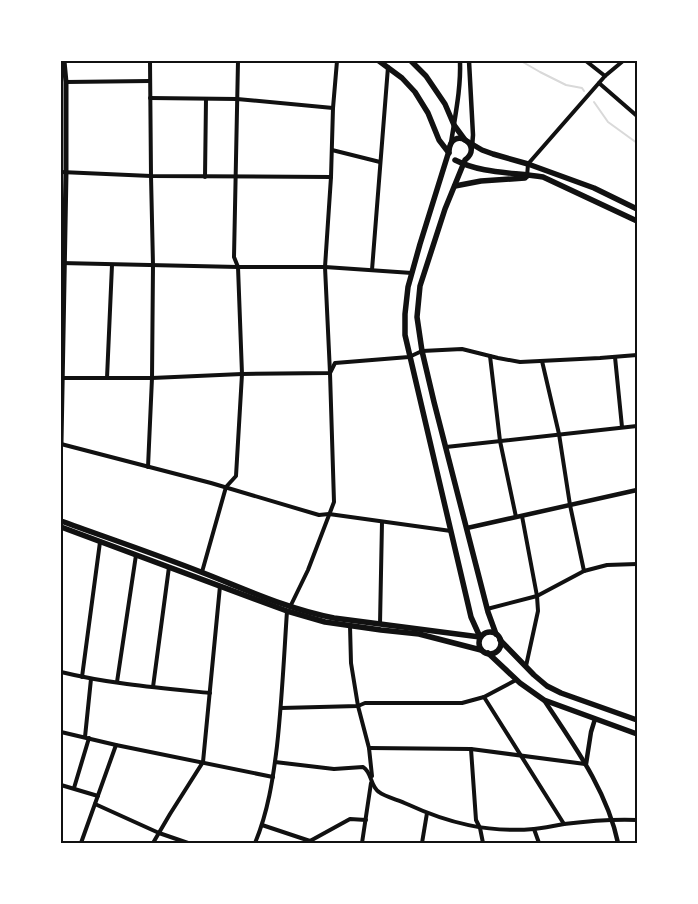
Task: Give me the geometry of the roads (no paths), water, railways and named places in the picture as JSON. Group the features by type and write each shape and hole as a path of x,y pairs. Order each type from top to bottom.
{"main road":[{"path":"61,443 66,82 64,61"},
{"path":"379,61 402,78 415,92 428,114 439,140 455,160 485,170 543,177 637,221"},
{"path":"411,61 426,76 445,104 454,125 472,146 594,188 637,209"},
{"path":"465,140 458,139 451,143 408,287 404,314 405,336 409,357 471,617 480,637 481,650"},
{"path":"472,146 471,153 464,162 445,209 420,286 416,318 422,351 487,609 500,644 498,650 488,653"},
{"path":"455,186 527,176"},
{"path":"61,521 202,572 289,609 334,618 480,637 482,634 494,632 547,686 560,693 637,720"},
{"path":"61,527 220,586 325,622 418,634 481,650 488,653 516,680 544,700 637,734"}],"street":[{"path":"148,467 152,378 153,265 150,61"},
{"path":"202,572 226,487 236,476 242,374 238,267 234,257 238,61"},
{"path":"255,843 262,825 273,777 289,609 308,570 334,502 325,267 333,108 338,61"},
{"path":"451,143 460,61"},
{"path":"469,61 472,146"},
{"path":"586,61 605,76"},
{"path":"527,176 528,164 605,76 622,61"},
{"path":"372,270 388,67"},
{"path":"66,82 150,81"},
{"path":"599,83 637,116"},
{"path":"150,98 237,99 333,108"},
{"path":"205,176 206,99"},
{"path":"332,150 380,162"},
{"path":"64,172 151,176 331,177"},
{"path":"63,263 325,267 412,273"},
{"path":"107,378 112,265"},
{"path":"330,373 335,364 409,357 422,351 462,349 520,362 637,354"},
{"path":"490,356 500,441 516,517"},
{"path":"615,357 622,428"},
{"path":"542,361 584,572"},
{"path":"62,378 152,378 330,373"},
{"path":"446,447 637,426"},
{"path":"61,443 226,487 320,515 330,514 450,530"},
{"path":"467,528 637,490"},
{"path":"522,516 537,596 538,611 526,666"},
{"path":"380,624 382,522"},
{"path":"82,677 100,542"},
{"path":"117,682 136,555"},
{"path":"487,609 537,596 584,572 607,566 637,564"},
{"path":"153,687 169,567"},
{"path":"153,843 203,762 220,586"},
{"path":"350,626 352,663 358,706 369,748 372,781 362,843"},
{"path":"61,672 117,682 210,693"},
{"path":"74,788 87,738 91,678"},
{"path":"281,708 358,706 365,704 462,703 484,697 516,680"},
{"path":"484,697 564,824"},
{"path":"544,700 586,764 604,801 616,832 618,843"},
{"path":"586,764 594,719"},
{"path":"61,732 273,777"},
{"path":"81,843 116,744"},
{"path":"369,748 471,749 586,764"},
{"path":"471,749 476,820 483,843"},
{"path":"275,762 334,769 363,767 366,768 377,792 443,819 480,828 505,830 534,829 611,819 637,820"},
{"path":"61,785 98,796"},
{"path":"95,804 159,833 188,843"},
{"path":"422,843 427,813"},
{"path":"262,825 310,841 350,820 366,820"},
{"path":"534,829 539,843"}],"waterway":[{"path":"521,61 566,85 582,88 584,91"},
{"path":"594,102 608,122 637,143"}]}
